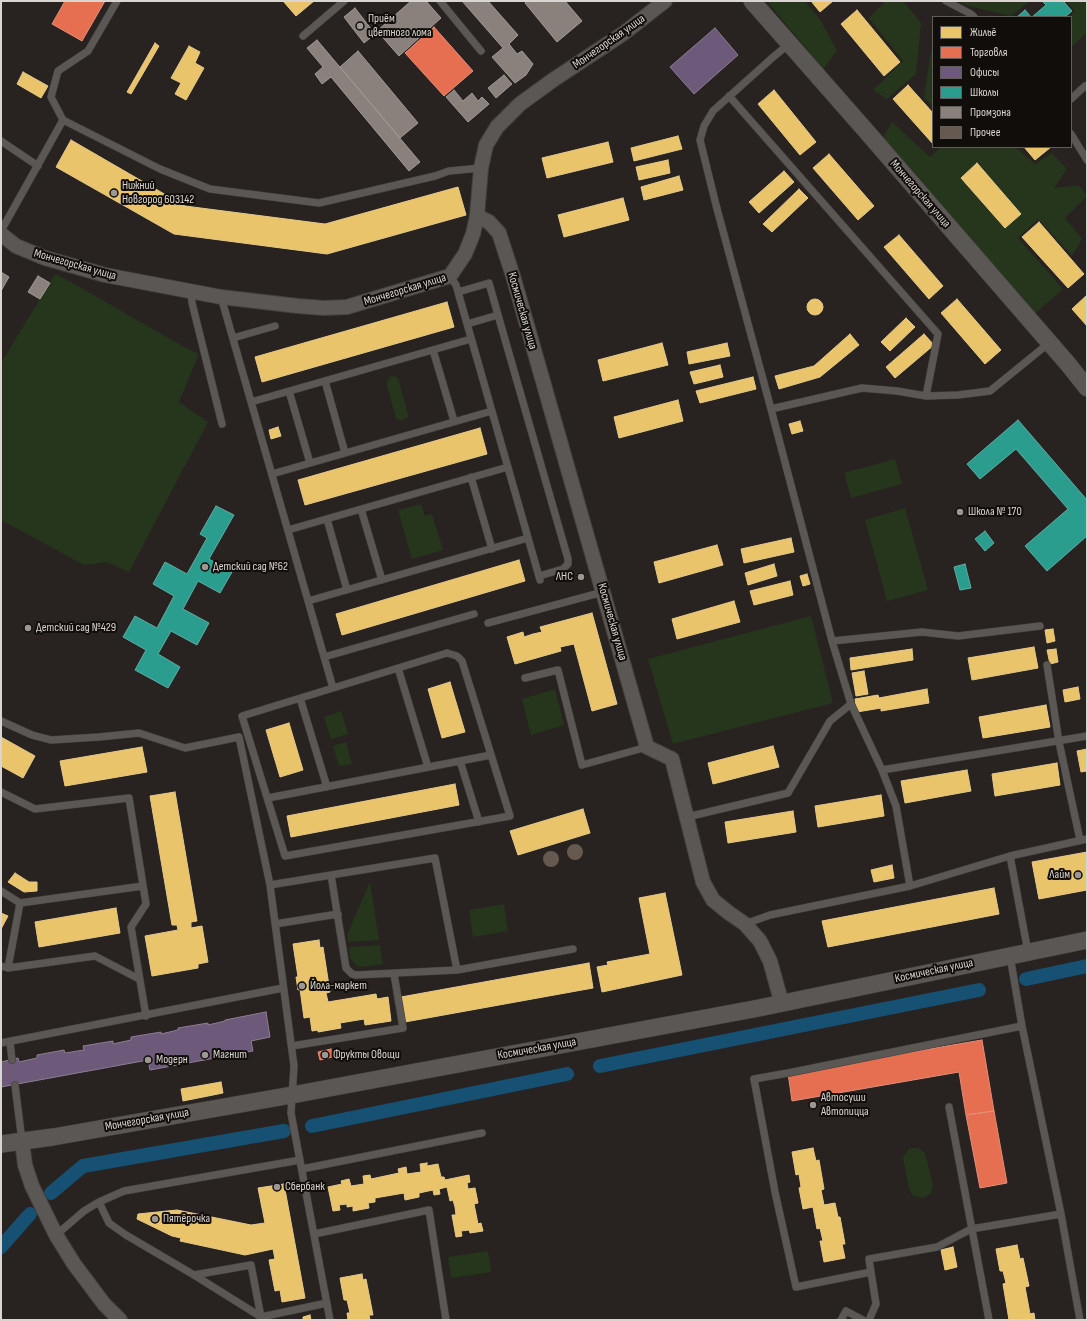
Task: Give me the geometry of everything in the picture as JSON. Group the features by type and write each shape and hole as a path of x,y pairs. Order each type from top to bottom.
{"street":[{"name":"Мончегорская улица","path":"1,233 16,246 45,258 105,276 221,297 298,306 324,308 347,307 450,276 465,254 474,234 481,168 486,145 497,127 520,104 553,80 624,33 665,1"},
{"name":"Мончегорская улица","path":"752,1 1087,388"},
{"name":"Космическая улица","path":"476,216 489,222 499,233 513,276 647,747"},
{"path":"647,747 672,759 704,882 713,900 745,924 760,941 770,961 782,1004"},
{"name":"Космическая улица","path":"292,1095 782,1004 1087,940"},
{"name":"Мончегорская улица","path":"1,1144 292,1095"},
{"path":"22,1141 25,1164 32,1186 56,1235 74,1264 91,1287 104,1304 120,1320"}],"lane":[{"path":"117,1 88,51 58,71 51,97 63,120 160,169 210,189 319,203 436,176 449,171 481,168"},
{"path":"440,1 481,51"},
{"path":"946,1 973,16"},
{"path":"303,36 340,2"},
{"path":"790,44 713,110 704,126 700,140 832,641 851,704 882,770 896,806 910,886"},
{"path":"1072,98 1085,86"},
{"path":"729,96 938,334 926,396"},
{"path":"1,233 63,120"},
{"path":"1072,136 1087,160"},
{"path":"1,141 38,166"},
{"path":"450,276 456,285 528,538 540,578 563,569 568,564 568,559 489,283 458,292"},
{"path":"190,291 222,424"},
{"path":"221,297 333,688"},
{"path":"467,324 498,315"},
{"path":"233,338 275,326"},
{"path":"251,402 471,339"},
{"path":"771,409 862,388 897,391 926,396 958,396 990,391 1049,343"},
{"path":"434,350 454,421"},
{"path":"324,381 345,453"},
{"path":"289,391 310,463"},
{"path":"272,474 492,410"},
{"path":"288,530 508,466"},
{"path":"471,477 492,549"},
{"path":"362,509 382,580"},
{"path":"327,519 347,590"},
{"path":"308,602 528,538"},
{"path":"488,623 604,592"},
{"path":"324,657 474,614"},
{"path":"832,641 922,632 958,636 1040,626"},
{"path":"447,653 454,654 462,661 510,816 285,856 242,716 398,668 447,653"},
{"path":"745,924 770,915 910,886 1010,856 1084,839 1059,742 1047,665"},
{"path":"398,668 428,767"},
{"path":"525,678 558,670 582,765 647,747"},
{"path":"300,698 327,786"},
{"path":"687,818 788,793 830,721 851,704"},
{"path":"1,721 32,735 51,740 99,738 139,732 185,748 239,737 270,885 294,1066 291,1113 330,1320"},
{"path":"882,770 1059,742 1087,736"},
{"path":"268,798 491,755"},
{"path":"460,761 479,822"},
{"path":"1,792 35,809 129,798 146,904 130,927 146,1016"},
{"path":"1010,856 1028,952"},
{"path":"270,885 435,858 458,970"},
{"path":"331,875 346,968 348,972 352,974 394,974 458,970 573,949"},
{"path":"1,891 20,903 143,886"},
{"path":"20,903 4,967 95,956 139,979"},
{"path":"275,924 338,914"},
{"path":"1010,956 1022,1026 1061,1214 1080,1320"},
{"path":"292,1046 403,1028 394,974"},
{"path":"1,1043 146,1016 283,988"},
{"path":"871,1272 796,1287 775,1192 754,1078 788,1073 1022,1026"},
{"path":"10,1042 12,1060"},
{"path":"15,1085 22,1141"},
{"path":"949,1107 989,1320"},
{"path":"302,1169 482,1133"},
{"path":"56,1235 84,1211 99,1202 124,1191 300,1160"},
{"path":"99,1202 109,1223 126,1236 194,1275 264,1319 327,1303"},
{"path":"314,1234 429,1210 446,1320"},
{"path":"869,1320 876,1304 869,1260 937,1247 971,1229 1061,1214"},
{"path":"194,1275 251,1265 264,1319"},
{"path":"841,1320 846,1311 863,1320"}],"green space":[{"path":"767,1 805,1 821,21 837,51 823,69"},
{"path":"886,1 903,1 921,23 916,74 887,99 873,90 903,61 869,18"},
{"path":"958,1 1030,1 1011,16 968,6"},
{"path":"1066,1 1087,1 1087,33 1072,46 1072,16 1070,16 1075,11"},
{"path":"932,50 932,105 924,98"},
{"path":"892,122 930,157 940,148 1016,148 1035,164 1052,153 1067,169 1054,188 1079,185 1087,196 1065,218 1082,239 1072,256 1038,219 1018,238 1063,289 1032,316 883,138"},
{"path":"55,274 199,354 179,402 208,422 129,572 107,562 84,565 1,520 1,363"},
{"path":"391,376 397,377 408,414 408,417 403,420 396,418 387,385 387,381"},
{"path":"895,459 902,484 851,498 844,473"},
{"path":"421,504 425,516 432,514 443,550 412,559 398,510"},
{"path":"905,508 928,590 887,601 865,520"},
{"path":"811,616 833,703 673,744 648,659"},
{"path":"555,689 564,725 531,735 522,699"},
{"path":"341,711 348,734 331,739 324,717"},
{"path":"346,742 352,764 339,766 333,746"},
{"path":"370,882 379,940 348,942 347,935"},
{"path":"504,904 508,931 473,937 469,910"},
{"path":"380,945 383,964 362,967 357,966 350,958 349,947"},
{"path":"918,1148 925,1153 933,1185 931,1193 923,1198 914,1196 909,1189 903,1157 909,1149"},
{"path":"488,1251 491,1272 451,1278 448,1257"}],"building: Жильё":[{"path":"283,1 314,1 296,16"},
{"path":"811,1 833,1 820,12"},
{"path":"857,10 900,62 884,76 841,24"},
{"path":"155,43 159,46 131,94 127,92"},
{"path":"189,46 200,52 195,63 204,68 186,100 175,94 181,83 171,78"},
{"path":"23,72 48,86 41,98 17,84"},
{"path":"908,85 932,112 932,143 893,99"},
{"path":"774,90 816,142 800,155 758,104"},
{"path":"678,136 682,149 634,161 631,148"},
{"path":"71,140 185,206 325,224 458,187 466,215 327,254 174,234 56,167"},
{"path":"608,142 613,162 547,178 542,158"},
{"path":"1025,148 1050,148 1035,160"},
{"path":"829,154 874,206 858,220 813,168"},
{"path":"668,160 670,173 639,180 636,167"},
{"path":"977,163 1021,214 1005,228 961,178"},
{"path":"784,171 794,182 759,213 749,202"},
{"path":"679,176 683,190 644,200 641,187"},
{"path":"799,189 808,198 772,232 763,224"},
{"path":"623,198 629,220 564,237 558,215"},
{"path":"1039,222 1084,274 1068,288 1022,237"},
{"path":"899,235 943,286 929,299 884,247"},
{"path":"1087,295 1087,326 1072,309"},
{"path":"815,299 822,304 823,307 818,314 815,315 808,310 807,307 812,300"},
{"path":"957,299 1001,350 985,364 941,313"},
{"path":"447,302 454,327 262,382 255,357"},
{"path":"906,318 915,327 890,351 881,342"},
{"path":"850,334 859,345 820,377 779,389 775,376 814,366"},
{"path":"924,334 934,345 895,378 886,367"},
{"path":"662,343 668,365 603,381 598,360"},
{"path":"727,343 730,356 689,364 687,352"},
{"path":"720,365 723,377 694,384 690,372"},
{"path":"753,377 756,389 700,403 696,391"},
{"path":"678,400 683,421 619,438 614,417"},
{"path":"800,421 803,431 792,434 789,424"},
{"path":"278,427 281,436 271,439 269,430"},
{"path":"480,428 487,454 305,505 298,480"},
{"path":"791,538 794,552 744,563 741,549"},
{"path":"717,545 723,565 659,583 654,562"},
{"path":"519,560 525,581 342,635 336,614"},
{"path":"774,564 777,576 748,585 745,573"},
{"name":"ЛНС","path":"581,573 584,574 584,580 581,581 578,580 577,577 578,574"},
{"path":"807,574 810,584 803,586 800,576"},
{"path":"790,581 793,595 754,605 750,591"},
{"path":"734,601 740,622 677,639 672,619"},
{"path":"592,613 617,704 592,711 574,644 560,647 561,651 515,664 507,637 523,632 524,637 542,632 540,627"},
{"path":"1053,629 1055,641 1047,643 1045,630"},
{"path":"1034,647 1038,668 972,680 968,658"},
{"path":"912,649 913,660 851,670 850,658"},
{"path":"1056,649 1058,662 1050,664 1047,650"},
{"path":"864,671 868,694 856,696 852,673"},
{"path":"450,682 465,732 442,738 428,689"},
{"path":"1078,687 1080,699 1065,702 1063,690"},
{"path":"927,689 929,703 881,711 881,708 857,712 855,699 878,695 879,698"},
{"path":"1046,705 1050,727 983,738 979,717"},
{"path":"289,723 303,770 280,777 266,730"},
{"path":"1,737 35,756 23,778 1,766"},
{"path":"773,746 779,767 713,784 708,763"},
{"path":"142,747 147,772 65,786 60,761"},
{"path":"1087,749 1087,771 1081,772 1077,751"},
{"path":"1057,763 1060,785 995,796 992,774"},
{"path":"967,770 971,791 905,803 901,781"},
{"path":"455,784 459,805 291,837 287,816"},
{"path":"175,792 197,921 191,922 191,928 202,926 208,962 198,964 198,968 152,976 145,936 178,930 177,925 172,925 150,796"},
{"path":"881,795 884,816 818,827 815,806"},
{"path":"583,809 590,833 518,855 510,831"},
{"path":"793,811 796,832 728,843 725,822"},
{"path":"1087,852 1087,890 1039,899 1032,862"},
{"path":"892,865 894,878 874,882 871,870"},
{"path":"15,873 29,882 37,882 37,891 24,892 8,882"},
{"path":"994,888 999,914 828,947 822,921"},
{"path":"665,893 682,975 602,992 597,967 608,965 607,962 650,954 639,898"},
{"path":"116,908 120,933 39,947 35,922"},
{"path":"1,913 8,916 1,929"},
{"path":"319,940 320,948 323,947 330,992 326,993 328,1002 376,994 377,999 388,997 391,1021 365,1025 364,1019 340,1023 341,1028 318,1032 318,1030 312,1031 310,1017 304,1018 300,989 298,990 296,977 298,977 293,944"},
{"path":"589,963 593,988 405,1022 401,997"},
{"path":"221,1082 223,1093 183,1101 181,1089"},
{"path":"813,1148 816,1161 819,1160 824,1189 821,1190 824,1205 835,1203 838,1217 840,1217 845,1244 842,1244 845,1258 824,1262 820,1241 823,1241 820,1228 817,1229 813,1207 803,1209 799,1188 801,1187 799,1174 796,1175 792,1152"},
{"path":"427,1163 427,1166 438,1164 441,1177 444,1177 445,1180 469,1175 470,1182 467,1183 468,1189 475,1188 478,1203 474,1204 478,1224 481,1223 483,1231 470,1233 469,1230 461,1231 462,1236 456,1237 452,1215 456,1215 455,1207 453,1200 450,1201 447,1187 439,1189 440,1194 434,1195 433,1190 419,1193 419,1197 405,1200 404,1193 375,1198 375,1202 368,1203 369,1208 353,1211 353,1206 347,1207 347,1204 339,1205 340,1210 333,1211 328,1187 342,1184 341,1181 349,1179 351,1186 364,1184 363,1176 370,1175 371,1179 399,1173 398,1169 406,1167 407,1174 421,1172 420,1164"},
{"path":"284,1184 305,1298 282,1302 280,1290 275,1291 269,1260 275,1259 273,1249 245,1255 180,1241 181,1238 172,1236 137,1219 138,1214 177,1210 251,1225 265,1223 258,1188"},
{"path":"1017,1245 1020,1259 1023,1258 1029,1286 1025,1287 1030,1314 1034,1313 1035,1320 1009,1320 1003,1284 1006,1283 1003,1271 1000,1271 996,1249"},
{"path":"953,1247 957,1267 945,1270 941,1250"},
{"path":"362,1274 363,1280 366,1279 373,1315 369,1315 370,1320 348,1320 347,1313 350,1313 347,1300 344,1300 340,1278"},
{"path":"310,1315 311,1320 303,1320 303,1317"}],"building: Торговля":[{"path":"65,1 105,1 82,41 52,24"},
{"path":"434,27 473,71 444,96 405,53"},
{"path":"982,1040 994,1111 966,1115 959,1072 792,1101 788,1073"},
{"name":"Фрукты Овощи","path":"331,1049 332,1057 320,1060 318,1052"},
{"path":"994,1111 1007,1183 980,1188 966,1115"}],"building: Офисы":[{"path":"715,28 738,55 694,94 670,67"},
{"path":"266,1012 270,1037 251,1041 253,1051 150,1070 148,1060 1,1087 1,1062 18,1058 19,1062 37,1058 37,1055 64,1050 65,1053 84,1050 83,1046 113,1041 113,1044 131,1040 131,1037 161,1032 161,1034 178,1030 178,1028 208,1023 208,1025"}],"building: Школы":[{"path":"1042,1 1063,1 1072,11 1066,16 1033,16 1046,5"},
{"path":"1025,10 1030,16 1018,16"},
{"path":"1018,420 1087,500 1087,536 1047,571 1025,546 1068,509 1016,449 980,479 967,464"},
{"path":"216,506 234,515 209,559 232,572 220,593 198,581 183,609 209,623 197,645 171,631 158,654 180,667 168,688 135,670 146,650 123,637 135,616 157,628 174,596 153,584 165,562 187,574 207,538 200,534"},
{"path":"985,531 994,543 985,551 975,539"},
{"path":"965,564 971,588 960,590 954,567"}],"building: Промзона":[{"path":"411,1 426,1 441,18 399,56 377,31"},
{"path":"462,1 488,1 518,35 509,44 517,54 522,51 533,64 526,75 515,83 492,57 503,48"},
{"path":"527,1 565,1 582,21 557,42 525,3"},
{"name":"Приём цветного лома","path":"355,8 375,34 364,43 344,17"},
{"path":"317,40 420,162 409,171 331,77 322,84 315,74 323,67 307,48"},
{"path":"358,51 418,123 400,138 340,67"},
{"path":"504,75 512,84 496,98 488,88"},
{"path":"454,90 463,101 472,93 478,101 482,97 489,104 468,122 446,97"},
{"path":"1,272 9,277 1,291"},
{"path":"38,276 50,283 40,299 28,292"}],"building: Прочее":[{"path":"575,844 582,849 583,852 578,859 575,860 568,855 567,852 572,845"},
{"path":"551,851 558,856 559,859 554,866 551,867 544,862 543,859 548,852"}],"waterway":[{"path":"1026,979 1087,966"},
{"path":"600,1066 979,990"},
{"path":"312,1126 567,1074"},
{"path":"51,1193 83,1166 284,1131"},
{"path":"1,1247 30,1214"}],"place":[{"name":"Приём цветного лома","path":"360,26"},
{"name":"Нижний Новгород 603142","path":"114,193"},
{"name":"Школа № 170","path":"960,512"},
{"name":"Детский сад №62","path":"205,567"},
{"name":"ЛНС","path":"581,577"},
{"name":"Детский сад №429","path":"28,628"},
{"name":"Лайм","path":"1078,875"},
{"name":"Йола-маркет","path":"302,986"},
{"name":"Магнит","path":"205,1055"},
{"name":"Фрукты Овощи","path":"325,1055"},
{"name":"Модерн","path":"148,1060"},
{"name":"Автосуши Автопицца","path":"813,1105"},
{"name":"Сбербанк","path":"277,1187"},
{"name":"Пятёрочка","path":"155,1219"}]}
